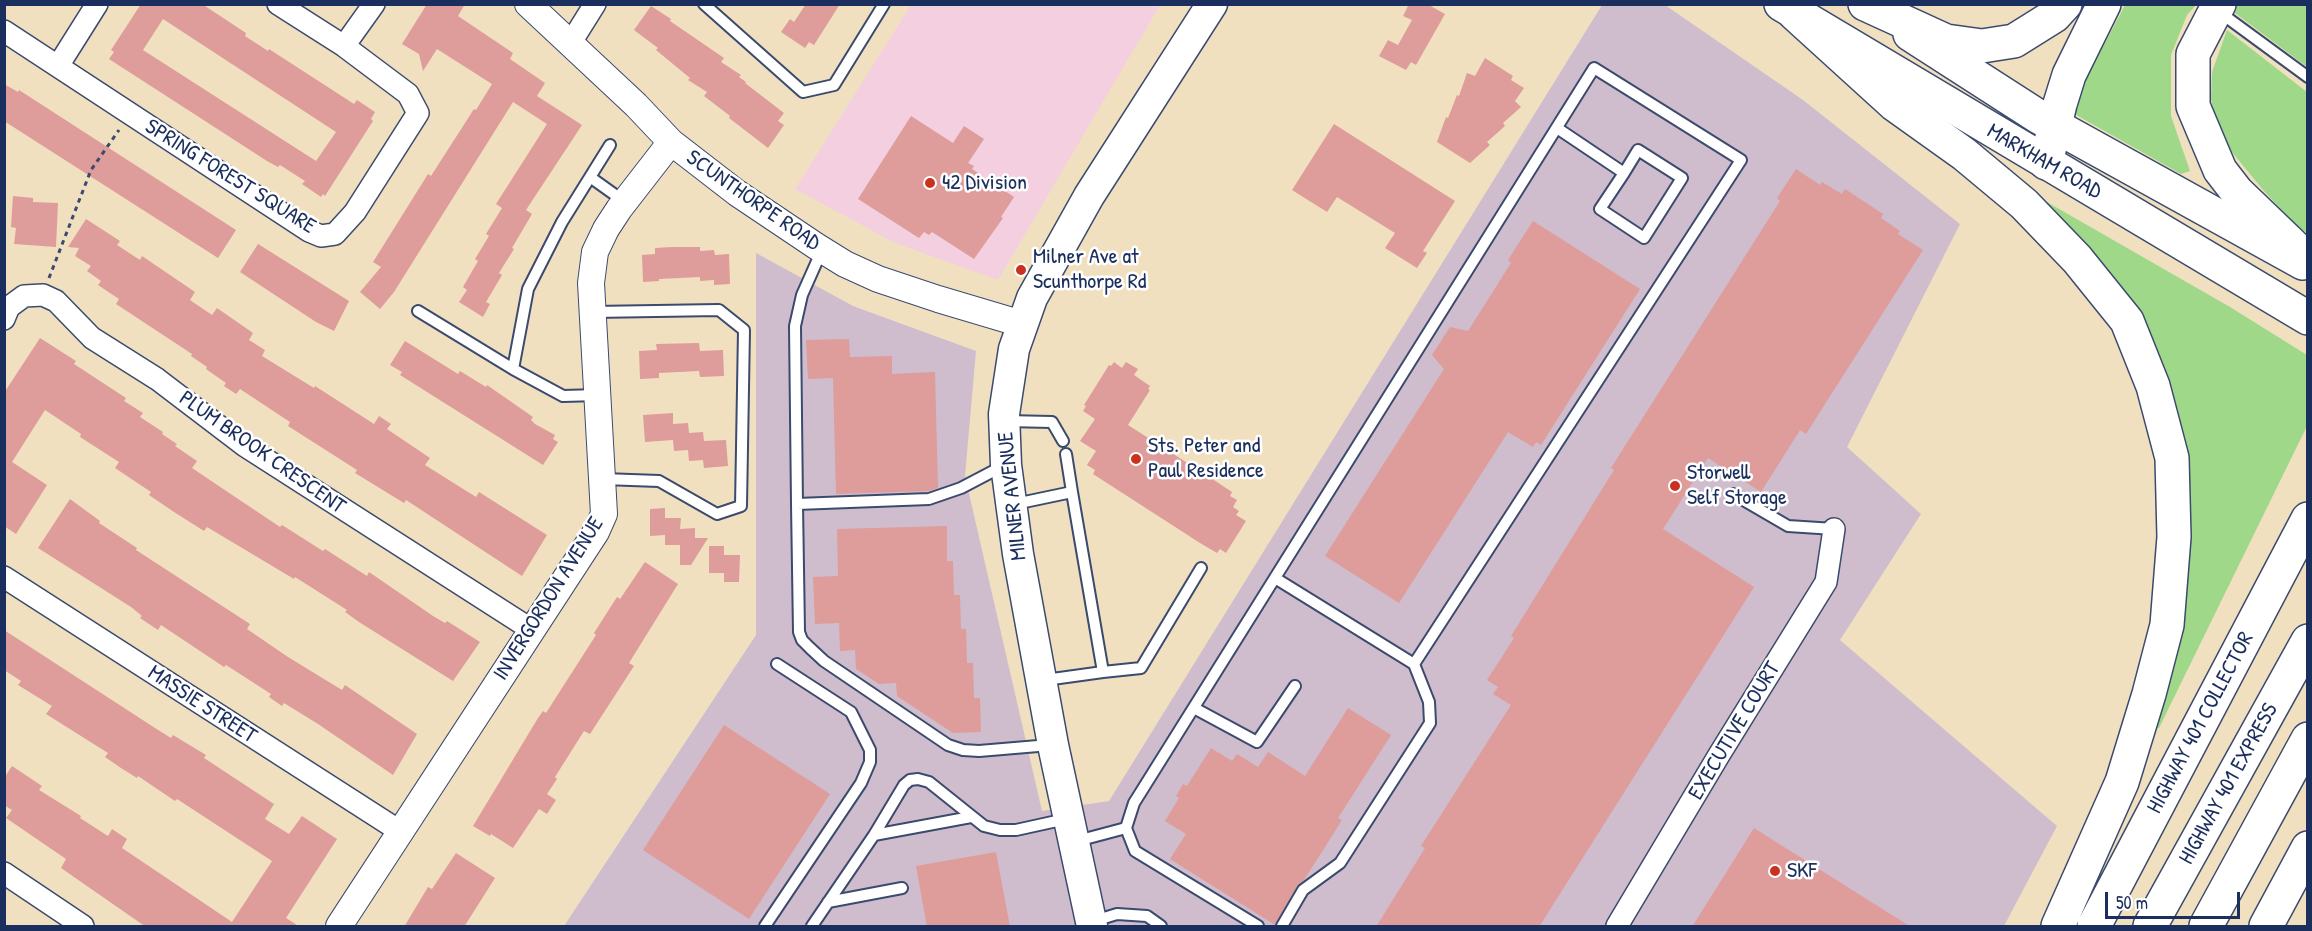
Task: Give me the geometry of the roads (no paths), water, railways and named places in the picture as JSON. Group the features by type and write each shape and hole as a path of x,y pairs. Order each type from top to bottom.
{"main road":[{"name":"MILNER AVENUE","path":"1091,924 1053,745 1011,505 1006,465 1005,421 1014,349 1022,324 1049,265 1089,196 1212,4"},
{"path":"1864,4 1946,40 1982,46 2014,41 2054,16 2065,4"},
{"name":"MARKHAM ROAD","path":"1864,4 2056,126 2307,265"},
{"path":"2046,162 2069,75 2104,4"},
{"path":"2217,7 2193,54 2193,106 2220,170 2237,192 2307,260"},
{"path":"1788,9 1894,104 1964,154 2025,204 2077,259 2127,321 2153,386 2172,458 2174,537 2167,625 2122,782 2058,927"},
{"name":"MARKHAM ROAD","path":"1788,9 2307,318"},
{"name":"HIGHWAY 401 COLLECTOR","path":"2094,927 2307,519"},
{"name":"HIGHWAY 401 EXPRESS","path":"2151,927 2307,641"},
{"name":"HIGHWAY 401 EXPRESS","path":"2206,927 2307,739"},
{"path":"2266,927 2307,848"}],"street":[{"path":"58,66 97,4"},
{"name":"SPRING FOREST SQUARE","path":"4,31 309,231 321,236 335,234 355,212 418,113 408,94 344,46 278,4"},
{"path":"344,46 374,4"},
{"name":"SCUNTHORPE ROAD","path":"528,4 636,105 671,142 737,193 822,250 845,264 878,279 1022,324"},
{"path":"570,44 595,4"},
{"name":"INVERGORDON AVENUE","path":"339,927 532,630 604,514 591,282 595,252 606,229 671,142"},
{"name":"PLUM BROOK CRESCENT","path":"4,319 5,313 16,300 24,296 43,295 56,301 92,338 157,379 245,446 532,630"},
{"name":"EXECUTIVE COURT","path":"1617,927 1719,755 1826,582 1834,529"},
{"name":"MASSIE STREET","path":"4,577 401,832"},
{"path":"4,873 83,927"}],"lane":[{"path":"704,4 803,92 834,85 884,4"},
{"path":"2217,7 2307,77"},
{"path":"1258,927 1135,851 1126,828 1134,803 1594,68 1741,160 1414,664"},
{"path":"1557,128 1624,172"},
{"path":"513,369 528,289 562,222 610,145"},
{"path":"1638,150 1682,178 1644,238 1600,209 1624,172 1638,150"},
{"path":"590,177 625,202"},
{"path":"822,250 802,295 795,326 799,632 802,640 824,661 948,745 963,750 979,751 1053,745"},
{"path":"593,312 719,310 744,330 741,506 717,514 659,481 602,479"},
{"path":"418,311 513,369 563,396 598,395"},
{"path":"1005,421 1053,422 1063,441"},
{"path":"1066,454 1103,672"},
{"path":"797,504 929,499 961,488 1006,465"},
{"path":"1011,505 1072,492"},
{"path":"1733,494 1788,526 1834,529"},
{"path":"1041,681 1141,668 1202,568"},
{"path":"1275,578 1414,664 1429,702 1430,723 1340,863 1303,890 1282,927"},
{"path":"765,927 861,783 870,762 870,750 851,712 777,664"},
{"path":"1194,708 1257,742 1295,686"},
{"path":"812,927 874,835 904,785 910,780 918,779 928,782 984,826 1000,830 1126,828"},
{"path":"874,835 971,817"},
{"path":"828,902 902,888"},
{"path":"1091,924 1117,914 1147,916 1161,927"}],"place":[{"name":"42 Division","path":"930,183"},
{"name":"Milner Ave at Scunthorpe Rd","path":"1021,270"},
{"name":"Sts. Peter and Paul Residence","path":"1136,459"},
{"name":"Storwell Self Storage","path":"1675,486"},
{"name":"SKF","path":"1775,871"}]}
